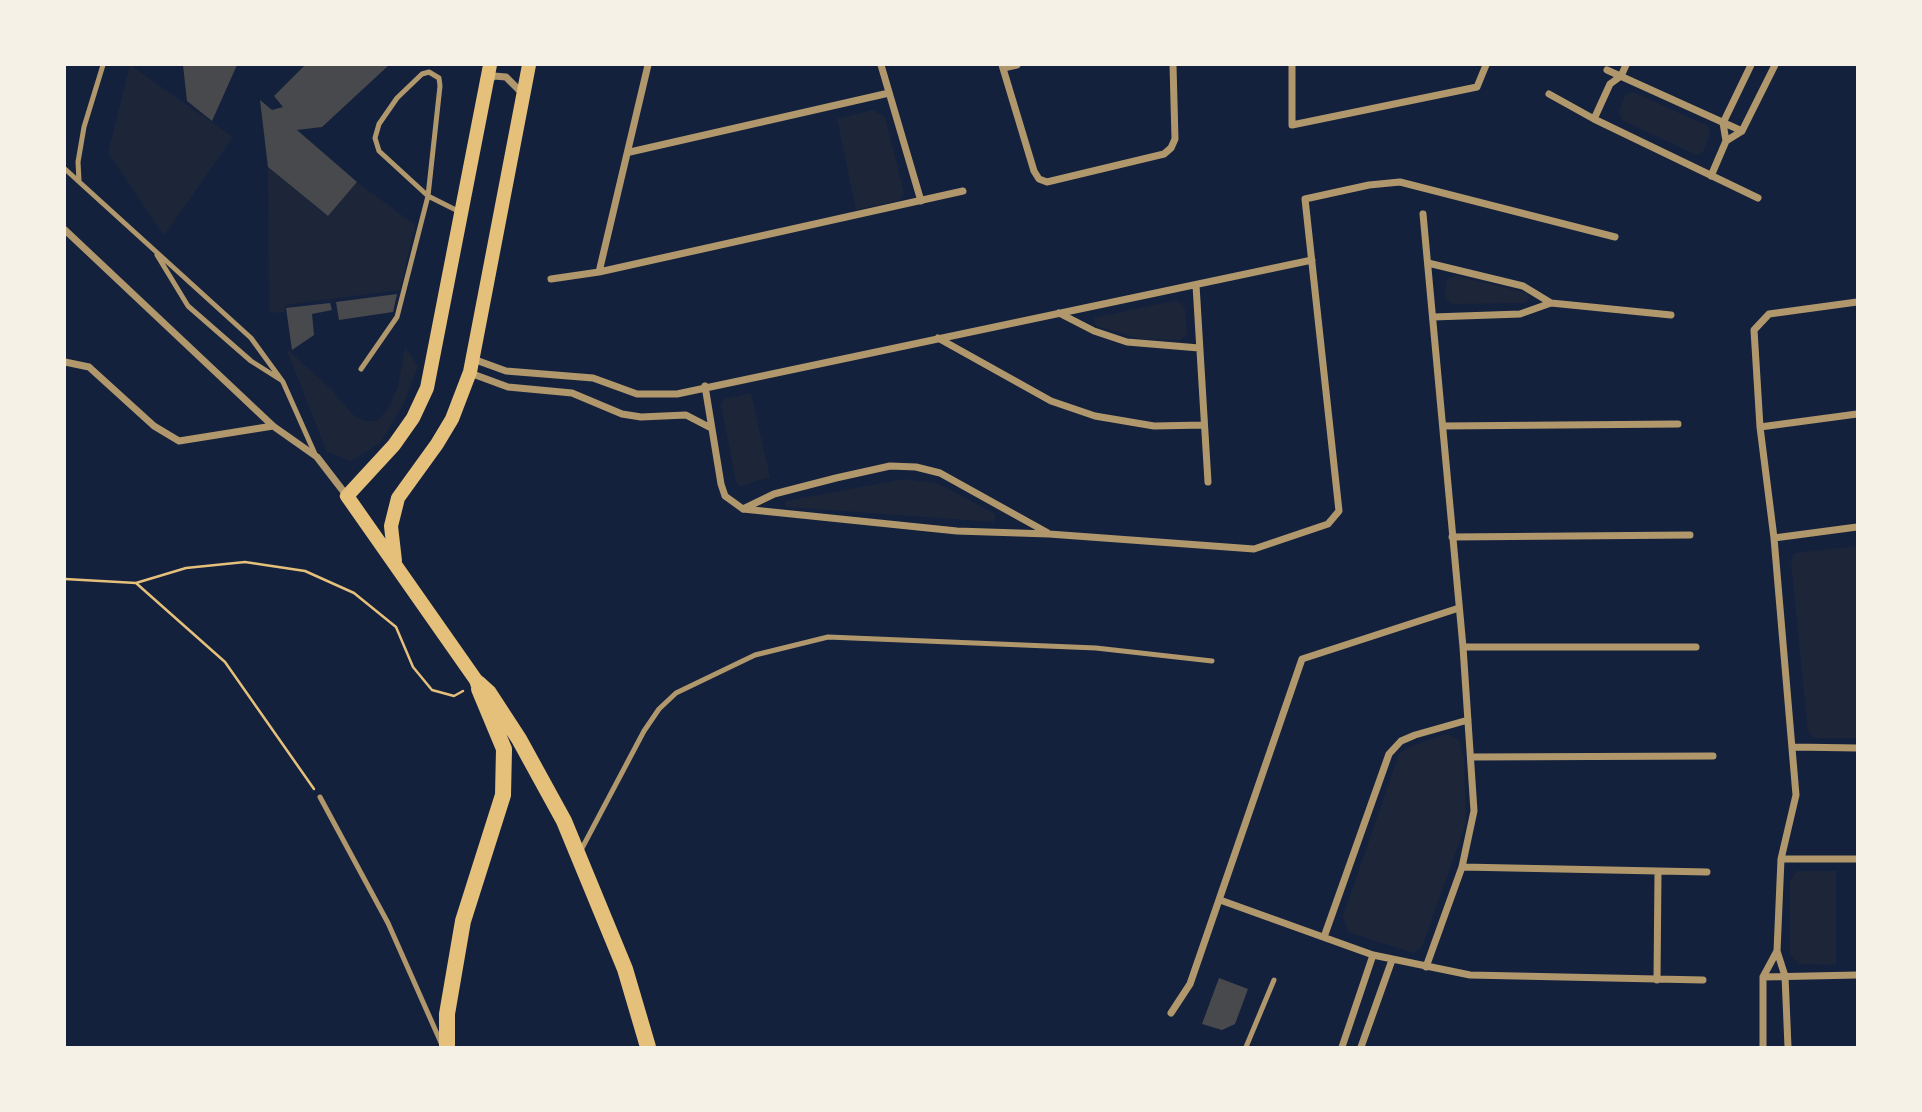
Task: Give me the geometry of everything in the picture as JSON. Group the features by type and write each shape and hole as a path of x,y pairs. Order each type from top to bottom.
{"main road":[{"path":"490,65 427,388 394,445 346,496 396,562 478,683 489,693 519,739 564,821 625,969 648,1047"},
{"path":"396,562 391,526 398,498 437,444 472,365 529,65"},
{"path":"445,1047 447,1014 463,921 503,794 504,749 481,698 478,683"}],"street":[{"path":"599,272 601,253 629,152 648,65"},
{"path":"881,65 922,201"},
{"path":"1017,65 1002,66 1039,179 1047,182 1164,154 1171,148 1175,139 1173,65"},
{"path":"1292,65 1292,125 1477,87 1486,65"},
{"path":"1594,119 1610,84 1620,76 1626,65"},
{"path":"1710,176 1726,141 1724,123 1751,65"},
{"path":"1726,141 1742,131 1774,65"},
{"path":"1608,67 1620,76 1742,131"},
{"path":"1608,67 1610,84"},
{"path":"486,83 494,76 506,76 522,93"},
{"path":"629,152 889,93"},
{"path":"1549,94 1594,119 1758,198"},
{"path":"705,386 710,428 725,496 743,509 957,531 1049,534 1254,549 1335,519 1339,511 1305,199 1385,182 1400,182 1615,237"},
{"path":"551,279 599,272 963,191"},
{"path":"1423,214 1463,647 1472,757 1473,822 1462,867 1426,967"},
{"path":"65,230 273,426 317,457 346,496"},
{"path":"472,365 506,372 593,378 637,394 677,394 1312,260"},
{"path":"1429,263 1523,286 1552,303 1671,315"},
{"path":"1196,285 1208,482"},
{"path":"1788,1047 1785,976 1777,951 1781,859 1795,808 1793,747 1774,538 1760,427 1754,330 1769,314 1857,302"},
{"path":"1433,317 1520,314 1552,303"},
{"path":"1058,313 1094,331 1127,342 1199,348"},
{"path":"938,338 1051,401 1095,416 1154,426 1204,425"},
{"path":"65,362 89,367 154,426 179,441 273,426"},
{"path":"472,365 508,387 572,393 622,414 686,415 710,428"},
{"path":"1760,427 1857,414"},
{"path":"1443,426 1678,424"},
{"path":"743,509 774,494 836,478 890,466 916,467 940,473 962,484 1049,534"},
{"path":"1774,538 1857,527"},
{"path":"1452,537 1690,535"},
{"path":"1171,1013 1190,984 1302,659 1459,608"},
{"path":"1463,647 1696,648"},
{"path":"1324,937 1389,754 1401,741 1468,720"},
{"path":"1793,747 1857,748"},
{"path":"1472,757 1713,756"},
{"path":"1781,859 1857,859"},
{"path":"1462,867 1707,872"},
{"path":"1657,980 1658,872"},
{"path":"1220,900 1373,955 1426,967 1489,977 1703,980"},
{"path":"1763,1047 1763,977 1777,951"},
{"path":"1342,1047 1373,955"},
{"path":"1361,1047 1392,960"},
{"path":"1763,977 1857,975"},
{"path":"1353,1012 1370,1016"}],"lane":[{"path":"79,181 78,162 84,127 103,65"},
{"path":"361,369 397,317 428,196 440,86 439,78 429,72 422,74 397,98 379,124 375,138 379,151 428,196 462,213"},
{"path":"65,169 251,338 283,382 317,457"},
{"path":"154,249 188,306 251,361 283,382"},
{"path":"579,855 659,709 676,693 755,655 828,637 1096,648 1212,661"},
{"path":"320,797 388,923 445,1047"},
{"path":"1246,1047 1275,980"}],"path":[{"path":"65,579 136,583 186,568 245,562 305,571 354,593 396,627 413,667 432,690 454,696 478,683"},
{"path":"136,583 225,662 320,797"}],"shaded area":[{"path":"130,65 233,137 164,236 108,153"},
{"path":"1633,92 1708,126 1710,134 1703,152 1697,155 1623,121 1619,112 1625,95"},
{"path":"873,110 885,117 904,192 900,200 856,210 837,119"},
{"path":"268,167 327,216 357,182 415,225 400,290 285,305 284,312 269,313"},
{"path":"1457,276 1527,293 1530,298 1525,303 1452,304 1444,297 1447,278"},
{"path":"1177,300 1185,308 1187,334 1180,340 1141,339 1096,326 1094,318"},
{"path":"405,346 418,366 403,405 380,443 351,461 327,452 286,348 331,389 352,414 364,421 377,421 388,409 398,387"},
{"path":"751,393 770,477 740,486 736,482 721,405 724,399"},
{"path":"905,479 939,484 995,514 994,522 786,507 786,501"},
{"path":"1857,546 1857,738 1814,738 1808,731 1791,561 1795,553"},
{"path":"1446,734 1459,740 1464,758 1466,823 1422,947 1413,953 1348,932 1343,916 1399,754 1409,747"},
{"path":"1797,871 1836,871 1836,965 1799,964 1790,954 1790,881"}],"building":[{"path":"183,65 237,65 212,121 187,101"},
{"path":"305,65 389,65 322,127 297,130 357,182 328,216 268,167 260,100 272,110 283,107 274,96"},
{"path":"397,294 393,312 339,320 336,302"},
{"path":"330,303 332,310 312,314 314,335 292,350 286,308"},
{"path":"1219,978 1248,989 1235,1024 1222,1030 1202,1024"}]}
